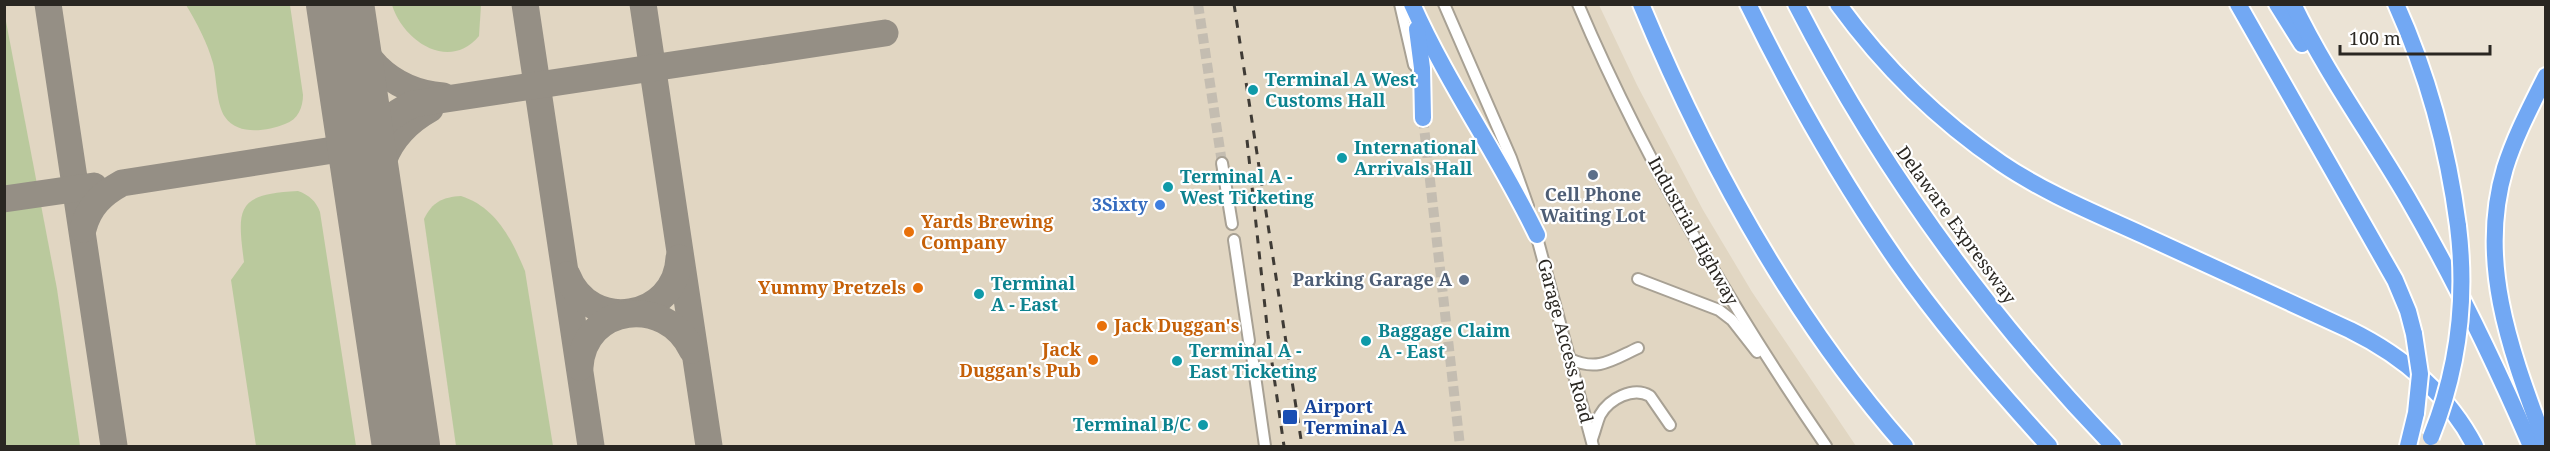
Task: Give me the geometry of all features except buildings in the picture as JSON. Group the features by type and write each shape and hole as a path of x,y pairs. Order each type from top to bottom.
{"highway":[{"path":"1412,4 1421,52 1423,118"},
{"path":"1412,4 1447,76 1509,178 1537,235"},
{"path":"1641,4 1704,138 1773,264 1836,359 1905,447"},
{"path":"1748,4 1823,144 1898,263 1964,349 2049,447"},
{"name":"Delaware Expressway","path":"1796,4 1854,110 1927,224 2018,342 2114,447"},
{"path":"1838,4 1903,81 1955,128 2002,163 2052,193 2350,330 2384,348 2410,367 2438,394 2461,423 2475,447"},
{"path":"2238,4 2395,280 2408,311 2420,374 2416,413 2408,447"},
{"path":"2277,4 2431,240"},
{"path":"2293,4 2331,76 2407,196 2478,327 2531,447"},
{"path":"2396,4 2421,66 2436,115 2452,186 2462,279 2459,339 2449,387 2428,442"},
{"path":"2546,76 2515,141 2505,170 2495,217 2494,255 2503,323 2546,446"}],"street":[{"path":"1400,4 1423,118"},
{"name":"Garage Access Road","path":"1444,4 1523,189 1592,443"},
{"name":"Industrial Highway","path":"1578,4 1653,160 1715,273 1772,367 1826,447"},
{"path":"1222,163 1232,224"},
{"path":"1234,240 1250,341"},
{"path":"1638,279 1724,313 1772,367"},
{"path":"1570,359 1596,366 1638,348"},
{"path":"1252,355 1265,447"},
{"path":"1592,443 1604,410 1623,396 1635,392 1650,396 1671,425"}],"shaded area":[{"path":"4,5 1599,5 1637,85 1703,210 1752,292 1856,446 5,446"}],"green space":[{"path":"186,5 290,5 303,95 301,108 290,122 262,130 253,130 237,127 225,117 218,98 213,63 208,48"},
{"path":"392,5 481,5 479,36 467,46 454,51 441,52 428,48 406,30"},
{"path":"4,11 57,289 80,446 5,446"},
{"path":"298,191 312,199 320,212 356,446 256,446 231,280 244,262 241,229 245,207 262,196"},
{"path":"461,196 473,201 493,216 508,237 525,271 553,446 456,446 424,219 434,205 449,198"}],"taxiway":[{"path":"48,4 114,446"},
{"path":"525,4 591,446"},
{"path":"643,4 709,446"},
{"path":"340,5 356,39 377,67 406,87 423,93 443,96"},
{"path":"83,229 97,201 122,183 346,148 413,104 885,33"},
{"path":"374,228 376,192 384,160 400,132 430,109"},
{"path":"4,199 94,186"},
{"path":"567,275 578,294 594,306 612,312 630,312 648,306 663,295 674,279 679,258"},
{"path":"580,367 585,346 596,330 610,319 628,314 646,315 664,321 680,332 692,350"}],"runway":[{"path":"340,4 406,446"}],"tunnel":[{"path":"1198,4 1222,163"},
{"path":"1423,118 1460,446"}],"railway":[{"path":"1234,4 1302,446"},
{"path":"1247,140 1268,335 1284,446"}],"place":[{"name":"Terminal A West Customs Hall","path":"1253,90"},
{"name":"International Arrivals Hall","path":"1342,158"},
{"name":"Cell Phone Waiting Lot","path":"1593,175"},
{"name":"Terminal A - West Ticketing","path":"1168,187"},
{"name":"3Sixty","path":"1160,205"},
{"name":"Yards Brewing Company","path":"909,232"},
{"name":"Parking Garage A","path":"1464,280"},
{"name":"Yummy Pretzels","path":"918,288"},
{"name":"Terminal A - East","path":"979,294"},
{"name":"Jack Duggan's","path":"1102,326"},
{"name":"Baggage Claim A - East","path":"1366,341"},
{"name":"Jack Duggan's Pub","path":"1093,360"},
{"name":"Terminal A - East Ticketing","path":"1177,361"},
{"name":"Airport Terminal A","path":"1290,417"},
{"name":"Terminal B/C","path":"1203,425"}]}
